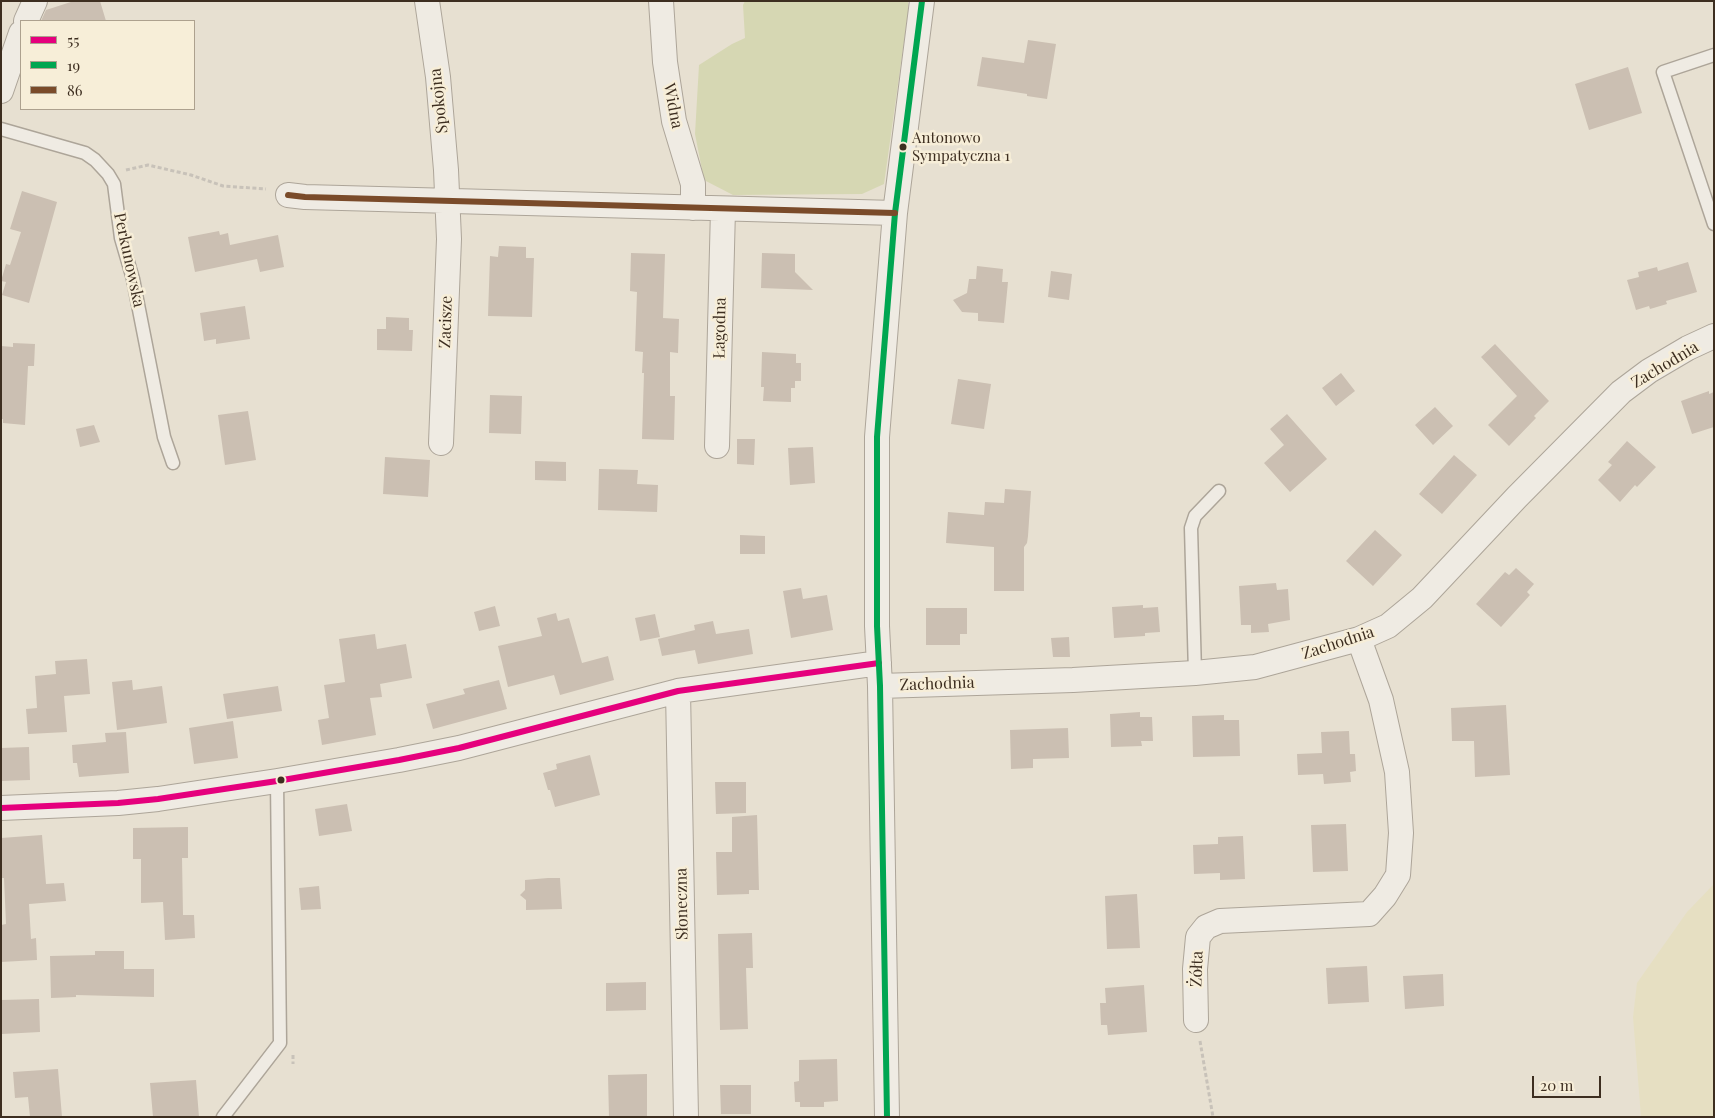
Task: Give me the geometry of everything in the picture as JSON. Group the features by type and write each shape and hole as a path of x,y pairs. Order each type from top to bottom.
{"street":[{"path":"26,20 34,1"},
{"name":"Spokojna","path":"427,1 438,77 446,170 446,201"},
{"name":"Widna","path":"661,1 665,62 674,121 692,184 692,208"},
{"path":"887,1117 876,556 877,437 895,213 922,1"},
{"path":"1,91 20,36"},
{"path":"288,195 895,213"},
{"name":"Zacisze","path":"442,444 449,239 446,201"},
{"name":"Łagodna","path":"717,446 723,209"},
{"name":"Zachodnia","path":"1,808 118,803 278,781 459,748 678,691 879,675 1073,680 1195,673 1254,667 1358,639 1388,626 1422,598 1524,490 1621,392 1649,371 1688,348 1714,336"},
{"name":"Żółta","path":"1196,1020 1195,969 1198,937 1206,927 1220,921 1369,914 1385,896 1398,875 1401,833 1397,772 1381,700 1358,639"},
{"name":"Słoneczna","path":"678,691 686,1117"}],"lane":[{"path":"1714,56 1663,72 1714,224"},
{"name":"Perkunowska","path":"1,129 85,153 95,160 108,174 114,184 121,238 133,279 164,437 173,463"},
{"path":"1195,673 1191,528 1195,516 1218,491"},
{"path":"223,1117 280,1043 278,781"}],"path":[{"path":"108,174 148,165 191,175 223,186 258,187 288,195"},
{"path":"1196,1020 1212,1117"}],"shaded area":[{"path":"1714,884 1714,1117 1641,1117 1633,1017 1637,983 1687,912"}],"green space":[{"path":"745,1 908,1 908,13 884,184 862,194 733,195 704,180 695,134 699,65 745,38 743,5"}],"building":[{"path":"74,1 100,1 106,20 41,20 46,10"},
{"path":"1028,40 1056,44 1047,99 977,86 982,57 1024,63"},
{"path":"1628,67 1642,113 1589,130 1575,84"},
{"path":"22,191 57,202 29,303 2,295 6,282 1,281 6,264 10,265 21,232 10,229"},
{"path":"219,231 220,235 228,233 230,245 278,235 284,267 260,272 257,259 195,272 188,237"},
{"path":"499,246 526,247 526,258 534,258 532,317 488,316 490,256 498,257"},
{"path":"631,253 665,254 663,318 679,319 678,353 670,352 670,396 675,396 674,440 642,439 643,352 635,351 637,292 630,291"},
{"path":"762,253 795,254 795,272 813,290 761,288"},
{"path":"1688,262 1697,292 1666,301 1667,304 1650,309 1649,306 1636,310 1627,280 1639,277 1638,272 1657,267 1658,271"},
{"path":"977,266 1003,269 1002,282 1008,282 1004,323 978,321 978,313 962,312 953,300 967,293 969,279 976,279"},
{"path":"1051,271 1072,274 1069,300 1048,297"},
{"path":"245,306 250,339 216,344 216,339 204,341 200,313"},
{"path":"386,317 409,318 409,330 413,330 412,351 377,350 377,329 386,329"},
{"path":"13,343 35,344 34,366 28,366 25,425 3,423 3,419 1,419 1,346 13,347"},
{"path":"1495,344 1549,401 1534,416 1536,418 1509,446 1488,425 1517,396 1481,357"},
{"path":"762,352 796,354 796,363 801,363 801,381 795,381 795,388 791,388 791,402 763,401 764,387 761,387"},
{"path":"1341,373 1355,391 1336,406 1322,388"},
{"path":"958,379 991,384 984,429 951,424"},
{"path":"1709,391 1709,394 1714,392 1714,427 1692,434 1681,401"},
{"path":"490,395 522,396 521,434 489,433"},
{"path":"1435,407 1453,426 1433,445 1415,425"},
{"path":"248,411 256,460 225,465 218,415"},
{"path":"1287,414 1327,459 1290,492 1264,463 1284,445 1270,429"},
{"path":"94,425 100,442 80,447 76,429"},
{"path":"737,439 755,439 754,465 737,464"},
{"path":"1627,441 1656,467 1637,487 1635,485 1620,502 1598,480 1612,465 1608,462"},
{"path":"813,447 815,483 790,485 788,448"},
{"path":"1454,455 1477,475 1442,514 1419,494"},
{"path":"385,457 430,460 428,497 383,494"},
{"path":"535,461 566,462 566,481 535,480"},
{"path":"599,469 638,470 637,484 658,485 657,512 598,510"},
{"path":"1005,489 1031,491 1028,536 1024,547 1024,591 994,591 994,547 946,543 948,512 984,515 985,502 1004,503"},
{"path":"1375,530 1402,555 1373,586 1346,561"},
{"path":"740,535 765,536 765,554 740,554"},
{"path":"1516,568 1534,584 1527,592 1530,595 1501,627 1476,604 1505,572 1509,575"},
{"path":"1276,583 1277,590 1288,589 1290,620 1268,624 1269,632 1251,633 1251,625 1241,625 1239,586"},
{"path":"801,588 803,599 827,595 833,630 791,638 783,591"},
{"path":"1143,605 1143,608 1158,607 1160,632 1145,633 1145,636 1114,638 1112,607"},
{"path":"495,606 500,626 479,631 474,612"},
{"path":"926,608 967,608 967,634 960,634 960,645 926,645"},
{"path":"556,613 558,621 569,618 582,663 608,656 614,680 560,695 554,675 508,687 498,646 542,636 537,618"},
{"path":"655,614 660,637 640,641 635,618"},
{"path":"713,621 716,634 749,629 753,654 698,664 695,650 662,656 658,639 695,630 694,625"},
{"path":"375,634 377,649 406,644 412,678 380,684 382,697 370,698 376,735 322,745 318,720 329,718 324,685 345,682 339,639"},
{"path":"1069,637 1070,657 1053,657 1051,638"},
{"path":"87,659 90,694 64,696 67,732 28,734 26,709 37,708 35,676 56,674 55,661"},
{"path":"132,680 133,690 162,686 167,723 117,730 112,682"},
{"path":"499,680 507,709 433,729 426,704 465,694 463,689"},
{"path":"278,686 282,711 227,719 223,694"},
{"path":"1506,705 1510,775 1475,777 1474,741 1452,741 1451,708"},
{"path":"1140,712 1140,717 1152,717 1153,741 1141,741 1142,746 1111,747 1110,714"},
{"path":"1224,715 1224,720 1239,720 1240,756 1193,757 1192,716"},
{"path":"233,721 238,758 194,764 189,728"},
{"path":"1068,728 1069,758 1033,759 1033,768 1011,769 1010,730"},
{"path":"1349,731 1350,754 1355,754 1356,771 1350,772 1351,782 1324,784 1323,774 1298,775 1297,754 1322,753 1321,732"},
{"path":"126,732 129,773 79,777 77,763 73,763 72,745 106,742 105,733"},
{"path":"29,747 30,780 1,781 1,748"},
{"path":"590,755 600,795 555,807 543,773 557,769 556,764"},
{"path":"715,782 746,782 746,813 716,814"},
{"path":"347,804 352,831 319,836 315,809"},
{"path":"757,815 759,890 749,890 749,894 717,895 716,852 732,852 732,817"},
{"path":"1346,824 1348,871 1313,872 1311,825"},
{"path":"188,827 188,858 182,858 183,915 194,915 195,938 165,940 163,902 141,903 141,859 133,859 133,828"},
{"path":"42,835 46,884 64,883 66,901 29,904 31,939 36,938 37,960 1,962 1,925 6,924 4,878 1,878 1,838"},
{"path":"1243,836 1245,879 1220,880 1220,873 1194,874 1193,845 1218,844 1218,837"},
{"path":"560,878 562,909 526,910 526,900 520,895 525,890 525,880"},
{"path":"319,886 321,909 301,910 299,888"},
{"path":"1137,894 1140,948 1107,949 1105,896"},
{"path":"752,933 753,968 746,968 748,1029 720,1030 718,934"},
{"path":"95,951 124,951 124,969 154,969 154,997 76,995 76,997 51,998 50,956 95,955"},
{"path":"1367,966 1369,1002 1328,1004 1326,968"},
{"path":"1443,974 1444,1006 1405,1009 1403,976"},
{"path":"646,982 646,1010 606,1011 606,983"},
{"path":"1144,985 1147,1032 1108,1035 1107,1025 1101,1025 1100,1003 1106,1003 1105,988"},
{"path":"39,999 40,1032 2,1034 1,1000"},
{"path":"837,1059 838,1101 824,1102 824,1107 800,1107 800,1102 795,1102 794,1082 799,1081 799,1060"},
{"path":"58,1069 62,1117 30,1117 28,1097 15,1098 13,1072"},
{"path":"647,1074 647,1117 609,1117 608,1075"},
{"path":"196,1080 199,1117 153,1117 150,1083"},
{"path":"720,1085 751,1085 751,1114 721,1114"}],"transit line":[{"name":"19","path":"887,1117 880,686 877,626 877,437 895,213 922,1"},
{"name":"86","path":"288,195 895,213"},
{"name":"55","path":"1,808 118,803 158,799 277,781 459,748 678,691 879,663"}],"place":[{"name":"Antonowo Sympatyczna 1","path":"903,147"}]}
